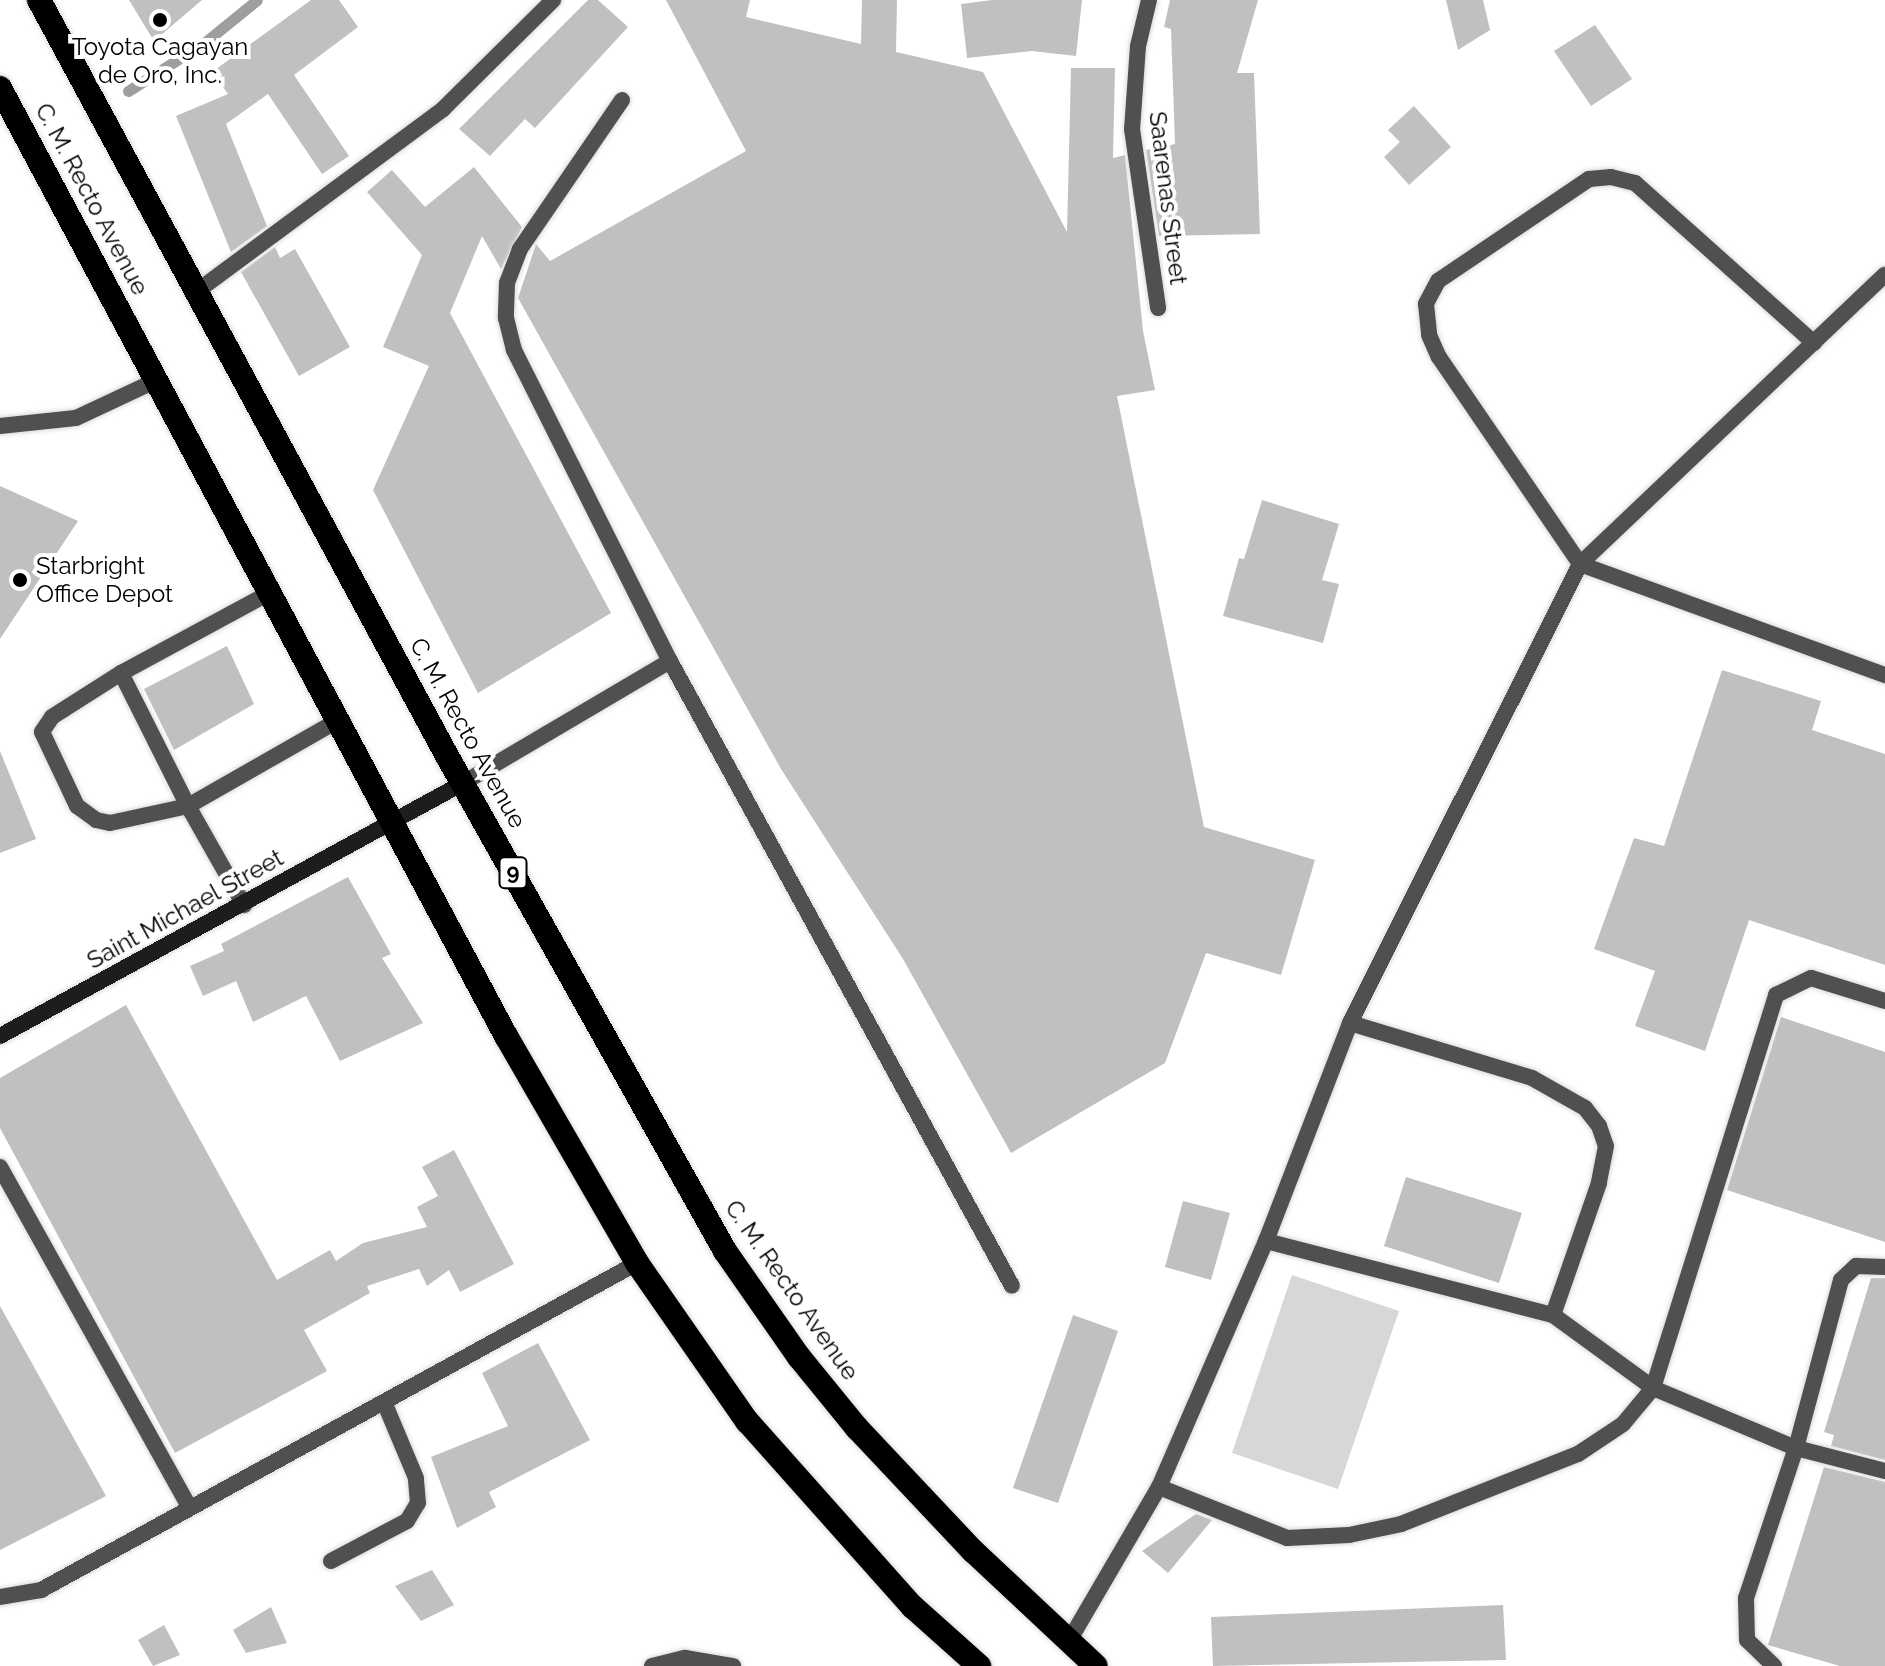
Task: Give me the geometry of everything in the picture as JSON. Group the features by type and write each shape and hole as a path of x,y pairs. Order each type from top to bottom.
{"highway":[{"name":"C. M. Recto Avenue","path":"39,0 463,783 725,1251 791,1345 914,1490 1096,1666"},
{"name":"C. M. Recto Avenue","path":"0,88 506,1036 637,1263 747,1421 913,1607 979,1666"}],"street":[{"path":"196,292 443,109 553,0"},
{"name":"Saarenas Street","path":"1149,0 1138,46 1132,129 1158,308"},
{"path":"622,100 520,249 507,283 506,318 514,350 670,661 1012,1286"},
{"path":"1814,343 1635,183 1611,177 1589,179 1438,281 1426,304 1429,335 1439,357 1580,564 1885,675"},
{"path":"1069,1641 1159,1487 1266,1241 1350,1023 1580,564 1885,275"},
{"path":"0,426 76,418 157,380"},
{"path":"271,592 121,673 52,717 42,732 77,806 110,823 188,806 339,720"},
{"path":"463,783 670,661"},
{"path":"121,673 188,806 244,905"},
{"name":"Saint Michael Street","path":"0,1036 463,783"},
{"path":"1159,1487 1287,1538 1349,1535 1401,1524 1578,1454 1623,1424 1653,1388 1776,995 1791,983 1811,978 1885,1001"},
{"path":"1350,1023 1532,1078 1585,1108 1599,1126 1606,1146 1599,1183 1553,1315"},
{"path":"0,1167 190,1508"},
{"path":"1266,1241 1553,1315 1653,1388 1796,1448 1885,1471"},
{"path":"0,1597 41,1590 637,1263"},
{"path":"1774,1666 1747,1640 1746,1598 1796,1448 1841,1280 1856,1266 1885,1267"},
{"path":"331,1561 407,1521 418,1503 416,1478 384,1402"},
{"path":"652,1666 685,1658 733,1666"}],"shaded area":[{"path":"1292,1275 1399,1311 1338,1489 1232,1453"}],"building":[{"name":"Toyota Cagayan de Oro, Inc.","path":"129,0 202,0 154,41"},
{"path":"311,0 339,0 358,27 294,75 349,156 322,174 268,94 226,124 267,226 231,252 176,116 228,94 212,72"},
{"path":"588,0 598,0 628,27 535,128 525,119 490,156 459,129"},
{"path":"666,0 750,0 746,17 861,44 862,0 897,0 896,52 983,72 1067,232 1071,68 1115,68 1113,158 1125,155 1143,331 1155,390 1117,396 1204,827 1315,860 1281,975 1206,953 1165,1063 1011,1153 903,959 781,769 518,298 536,244 550,261 746,151"},
{"path":"992,0 1082,0 1076,56 1032,51 967,58 961,4"},
{"path":"1170,0 1258,0 1237,73 1254,73 1260,234 1159,236 1146,150 1175,144 1171,29 1164,27"},
{"path":"1446,0 1483,0 1490,30 1458,50"},
{"path":"1595,25 1632,79 1591,106 1554,51"},
{"path":"1414,106 1451,147 1409,185 1384,157 1400,142 1388,130"},
{"path":"474,167 522,227 501,269 482,236 450,313 611,613 478,693 373,490 429,366 383,347 422,255 367,192 392,170 425,207"},
{"path":"275,247 280,258 295,249 350,347 299,376 241,272"},
{"name":"Starbright Office Depot","path":"0,486 78,521 0,639"},
{"path":"1262,500 1339,524 1322,580 1339,584 1323,643 1223,616 1239,558 1244,559"},
{"path":"227,646 254,704 174,750 144,689"},
{"path":"1722,670 1821,701 1812,730 1885,754 1885,965 1749,920 1705,1051 1635,1026 1655,971 1594,949 1634,838 1664,846"},
{"path":"0,751 36,839 0,853"},
{"path":"348,877 391,954 382,958 423,1023 340,1061 306,996 253,1022 236,981 203,996 190,966 224,951 221,944"},
{"path":"126,1005 277,1280 330,1250 336,1261 363,1243 427,1227 417,1207 438,1196 422,1167 454,1150 514,1264 460,1292 449,1270 427,1286 419,1269 367,1286 370,1293 304,1330 327,1371 175,1453 0,1128 0,1078"},
{"path":"1781,1017 1885,1052 1885,1242 1727,1190"},
{"path":"1406,1177 1522,1213 1499,1283 1384,1246"},
{"path":"1183,1201 1230,1213 1211,1280 1165,1267"},
{"path":"1871,1278 1885,1278 1885,1460 1831,1446 1834,1435 1824,1432"},
{"path":"0,1306 106,1496 0,1550"},
{"path":"1073,1315 1118,1331 1058,1503 1013,1488"},
{"path":"538,1343 590,1440 489,1492 496,1507 457,1528 431,1457 508,1426 482,1373"},
{"path":"1824,1467 1885,1482 1885,1666 1840,1666 1768,1645"},
{"path":"1196,1514 1212,1520 1168,1573 1142,1551"},
{"path":"432,1570 454,1605 421,1621 395,1586"},
{"path":"1503,1605 1506,1660 1213,1666 1211,1617"},
{"path":"271,1607 287,1643 246,1653 233,1630"},
{"path":"164,1625 180,1655 153,1666 138,1640"}],"waterway":[{"path":"128,91 204,43 257,0"}],"place":[{"name":"Toyota Cagayan de Oro, Inc.","path":"160,20"},
{"name":"Starbright Office Depot","path":"20,580"}]}
